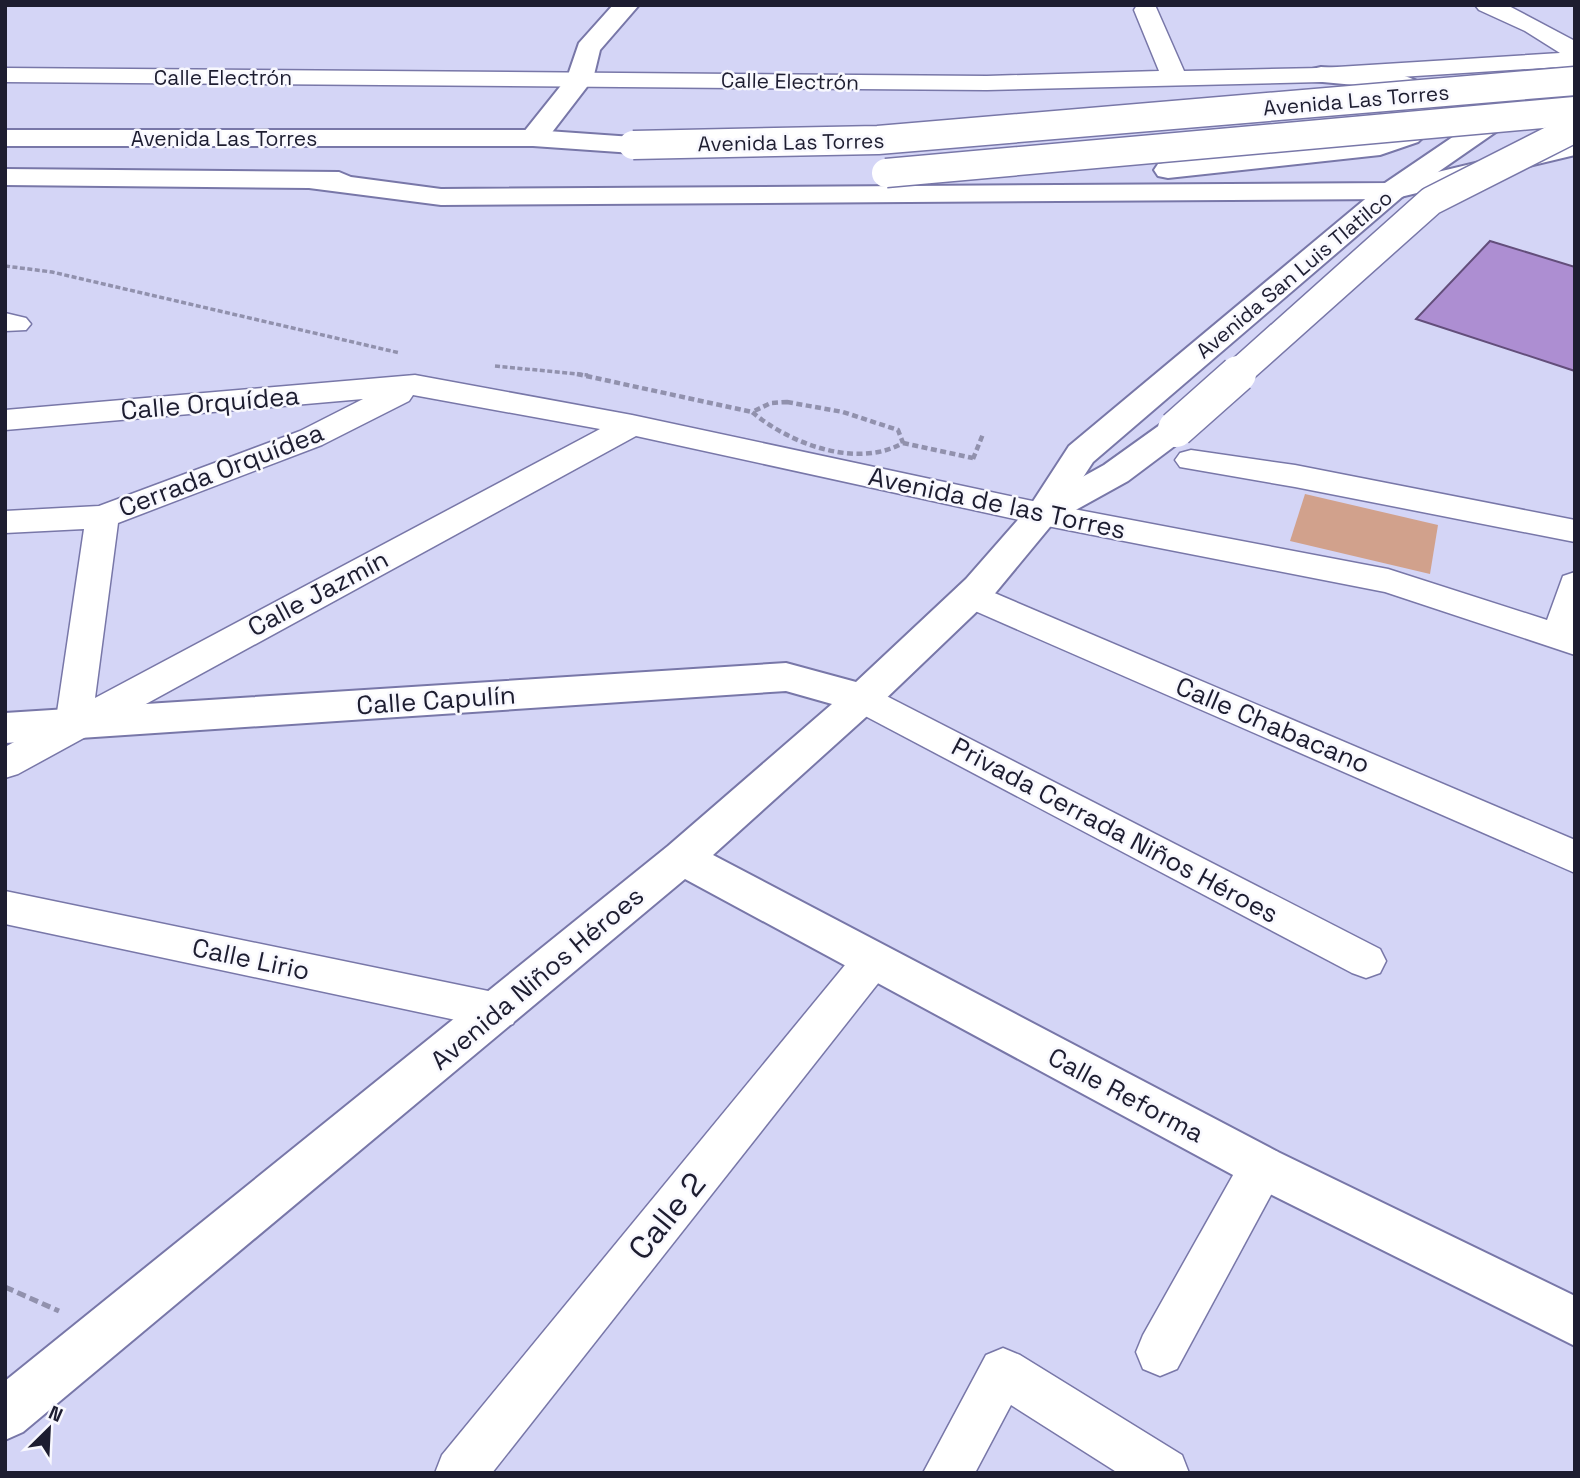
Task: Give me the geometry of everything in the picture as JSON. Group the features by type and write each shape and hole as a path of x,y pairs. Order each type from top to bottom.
{"main road":[{"path":"533,138 580,79 588,48 627,5"},
{"name":"Avenida San Luis Tlatilco","path":"1042,514 1081,454 1392,191 1575,65"},
{"path":"918,194 1380,147 1408,136 1428,120 1428,101 1418,89 1394,81 1321,75"},
{"name":"Avenida Las Torres","path":"5,138 533,138 633,145 878,140 1575,80"},
{"name":"Avenida Las Torres","path":"5,177 314,181 886,173 1575,111"},
{"path":"1042,514 1116,473 1176,429 1431,201 1575,128"},
{"path":"314,181 441,197 1392,191 1575,147"},
{"path":"1298,157 1374,176 1392,191"},
{"name":"Avenida Niños Héroes","path":"5,1415 682,858 863,698 971,596 1042,514"},
{"name":"Calle Capulín","path":"5,728 786,677 863,698"},
{"name":"Calle Reforma","path":"682,858 1262,1167 1575,1322"}],"street":[{"path":"1487,5 1533,26 1575,51"},
{"path":"1146,10 1175,79"},
{"name":"Calle Electrón","path":"5,75 987,83 1321,75 1575,59"},
{"name":"Avenida de las Torres","path":"415,385 632,425 1042,514 1388,582 1567,639"},
{"name":"Calle Orquídea","path":"5,420 415,385"},
{"name":"Cerrada Orquídea","path":"74,724 102,517 311,438 415,385"},
{"name":"Calle Jazmín","path":"5,764 74,724 632,425"},
{"path":"1191,460 1296,476 1575,531"},
{"path":"5,522 102,517"},
{"path":"1567,639 1575,584"},
{"name":"Calle Chabacano","path":"971,596 1575,857"},
{"name":"Privada Cerrada Niños Héroes","path":"863,698 1366,961"},
{"name":"Calle Lirio","path":"5,907 498,1011"},
{"name":"Calle 2","path":"460,1473 873,960"},
{"path":"1160,1352 1262,1167"},
{"path":"948,1473 1003,1372 1164,1473"}],"path":[{"path":"5,266 52,272 400,354"},
{"path":"487,366 514,366 562,373 752,412 775,431 817,446 885,453 902,443 973,458"},
{"path":"752,412 772,403 822,405 898,430 902,443"}],"shaded area":[{"path":"1305,494 1438,525 1430,574 1290,541"}],"building":[{"path":"1490,241 1575,267 1575,371 1416,319"}]}
